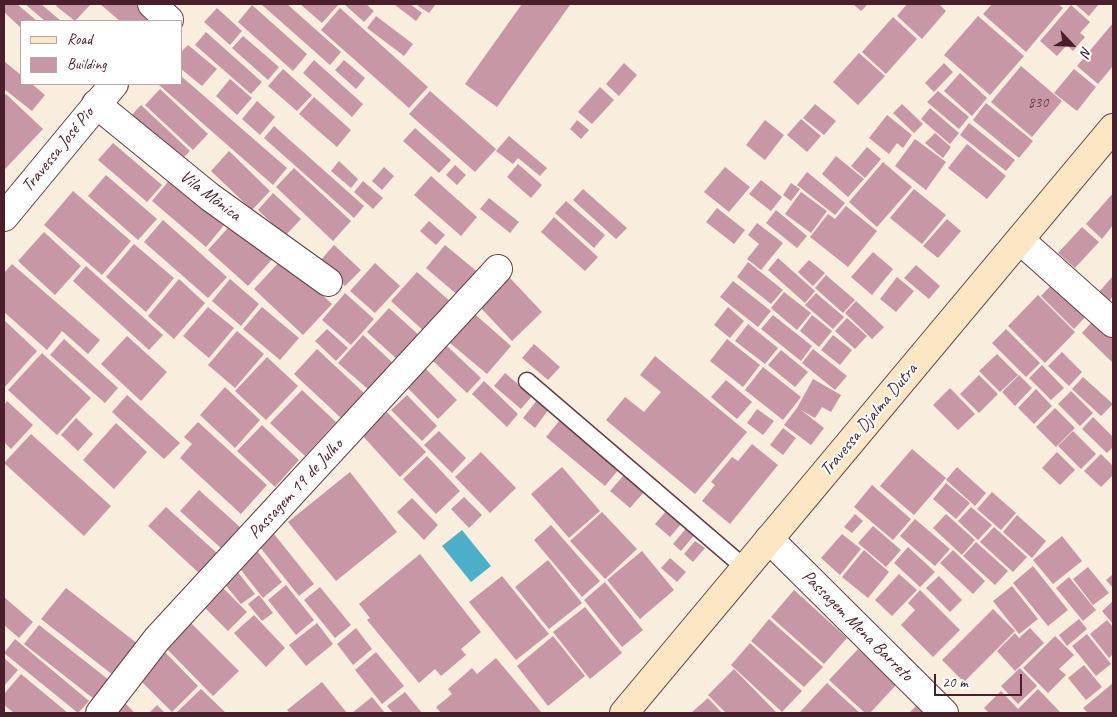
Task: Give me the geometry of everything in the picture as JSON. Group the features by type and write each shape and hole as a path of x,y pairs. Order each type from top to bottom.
{"street":[{"name":"Travessa José Pio","path":"4,217 113,85"},
{"name":"Vila Mônica","path":"96,104 210,197 328,282"},
{"name":"Travessa Djalma Dutra","path":"624,713 1113,128"},
{"path":"1020,240 1113,323"},
{"name":"Passagem 19 de Julho","path":"100,713 158,639 498,269"},
{"name":"Passagem Mena Barreto","path":"770,539 944,713"}],"lane":[{"path":"527,381 745,568"}],"water":[{"path":"462,530 491,566 471,582 442,546"}],"building":[{"path":"4,4 17,4 36,20 20,20 20,27 4,12"},
{"path":"25,4 41,4 60,20 44,20"},
{"path":"58,4 91,4 76,20 56,6"},
{"path":"100,4 143,4 155,15 150,20 119,20"},
{"path":"261,4 287,4 341,52 330,65"},
{"path":"300,4 339,4 322,23"},
{"path":"344,4 366,4 374,11 364,22"},
{"path":"396,4 410,4 422,13 416,21"},
{"path":"419,4 436,4 429,13 418,6"},
{"path":"522,4 570,5 497,107 465,84"},
{"path":"853,4 868,4 861,11"},
{"path":"907,4 939,4 946,11 922,39 897,16"},
{"path":"992,4 1058,4 1063,8 1026,52 983,14"},
{"path":"1075,4 1099,4 1089,16"},
{"path":"252,5 307,54 293,71 238,22"},
{"path":"1071,5 1090,22 1080,33 1085,37 1073,51 1067,45 1057,56 1040,41"},
{"path":"217,8 242,31 230,45 204,22"},
{"path":"340,8 428,87 409,108 321,30"},
{"path":"376,16 413,44 404,56 367,28"},
{"path":"978,16 1024,56 990,95 944,55"},
{"path":"893,17 917,39 886,74 862,52"},
{"path":"1113,23 1113,66 1098,84 1077,66"},
{"path":"206,32 262,82 251,94 195,45"},
{"path":"243,36 279,67 268,80 232,48"},
{"path":"188,45 217,69 202,86 182,70 182,51"},
{"path":"859,53 885,76 858,105 833,82"},
{"path":"314,60 363,104 352,117 303,73"},
{"path":"344,60 365,78 356,89 335,70"},
{"path":"4,61 20,74 20,85 33,85 45,95 32,111 4,89"},
{"path":"624,63 637,75 619,96 606,84"},
{"path":"944,63 953,72 934,92 925,83"},
{"path":"1021,66 1062,101 1032,137 991,102"},
{"path":"283,69 312,95 297,111 268,86"},
{"path":"1074,69 1096,87 1077,111 1054,93"},
{"path":"960,73 987,98 972,116 944,91"},
{"path":"182,77 287,168 273,185 159,85 182,85"},
{"path":"230,79 252,98 237,115 216,96"},
{"path":"600,87 614,100 592,124 578,112"},
{"path":"160,89 208,134 193,150 145,105"},
{"path":"430,91 496,149 475,172 409,114"},
{"path":"938,91 969,117 959,129 927,102"},
{"path":"6,94 43,129 5,169 4,96"},
{"path":"314,97 351,130 337,147 299,114"},
{"path":"257,101 275,117 260,135 242,119"},
{"path":"986,103 1033,141 1019,158 973,120"},
{"path":"815,104 836,121 824,135 803,118"},
{"path":"902,104 923,124 914,133 893,113"},
{"path":"141,105 190,151 175,166 126,121"},
{"path":"930,108 959,133 950,144 921,119"},
{"path":"887,115 912,135 903,148 897,143 889,154 869,138"},
{"path":"801,119 821,136 807,152 787,135"},
{"path":"577,120 589,130 581,139 570,129"},
{"path":"765,120 784,135 765,160 746,145"},
{"path":"969,123 1015,160 1006,171 960,135"},
{"path":"274,126 364,206 354,218 264,138"},
{"path":"415,128 451,160 439,173 403,141"},
{"path":"935,133 951,147 943,158 925,143"},
{"path":"509,136 547,168 540,176 518,158 513,164 496,151"},
{"path":"915,139 946,162 926,190 895,166"},
{"path":"113,143 162,185 147,202 98,160"},
{"path":"967,144 1006,176 987,199 948,168"},
{"path":"867,147 881,159 865,178 851,166"},
{"path":"229,151 270,191 252,210 211,171"},
{"path":"836,156 864,179 848,197 822,174"},
{"path":"339,161 358,179 351,188 331,171"},
{"path":"883,162 912,187 877,227 849,202"},
{"path":"518,164 542,185 531,198 507,177"},
{"path":"455,165 466,175 457,185 446,175"},
{"path":"384,167 394,176 382,190 372,181"},
{"path":"725,167 750,187 729,212 704,192"},
{"path":"294,168 351,221 333,241 276,187"},
{"path":"176,172 230,218 206,247 152,201"},
{"path":"807,172 845,203 835,215 797,185"},
{"path":"106,175 157,219 138,240 88,196"},
{"path":"431,176 477,217 461,236 414,195"},
{"path":"761,180 782,197 771,211 749,194"},
{"path":"363,181 383,198 373,209 354,192"},
{"path":"791,183 800,189 791,201 783,195"},
{"path":"583,189 627,228 616,239 573,200"},
{"path":"914,189 946,215 922,244 890,218"},
{"path":"73,191 131,241 102,275 44,225"},
{"path":"801,192 827,211 811,233 785,214"},
{"path":"273,193 301,219 285,236 258,210"},
{"path":"1113,193 1113,225 1102,239 1086,224"},
{"path":"489,198 519,222 510,233 480,209"},
{"path":"566,201 605,235 594,248 555,213"},
{"path":"846,206 877,231 848,267 810,237 828,214 835,219"},
{"path":"717,208 745,230 734,244 706,222"},
{"path":"776,210 807,236 797,248 766,223"},
{"path":"554,217 598,257 585,271 541,232"},
{"path":"236,219 276,255 248,286 208,250"},
{"path":"947,219 961,231 938,258 923,246"},
{"path":"163,220 227,277 208,298 144,242"},
{"path":"429,221 445,235 436,245 420,231"},
{"path":"757,223 783,243 761,270 747,259 759,244 748,235"},
{"path":"1082,227 1099,242 1075,268 1058,253"},
{"path":"44,232 81,266 55,295 18,261"},
{"path":"134,244 174,278 146,312 106,277"},
{"path":"334,245 361,270 345,286 319,262"},
{"path":"445,245 480,274 460,297 426,268"},
{"path":"873,252 893,269 872,295 851,277"},
{"path":"283,258 332,304 303,335 254,289"},
{"path":"778,258 815,291 805,303 768,270"},
{"path":"809,260 825,273 813,286 798,272"},
{"path":"748,262 783,290 771,304 737,277"},
{"path":"375,263 400,286 375,313 350,291"},
{"path":"12,264 100,340 88,354 62,331 47,350 4,312 4,273"},
{"path":"916,265 940,286 929,299 904,278"},
{"path":"86,266 163,335 149,350 73,281"},
{"path":"417,272 453,304 426,333 391,301"},
{"path":"826,275 855,300 843,313 815,288"},
{"path":"1113,276 1113,296 1109,301 1099,292"},
{"path":"897,277 914,291 896,312 880,299"},
{"path":"510,278 542,312 512,341 480,307"},
{"path":"179,279 205,303 174,339 148,316"},
{"path":"230,279 259,304 241,326 212,301"},
{"path":"1057,279 1090,312 1074,329 1041,296"},
{"path":"733,281 771,311 758,327 720,297"},
{"path":"784,292 811,313 797,330 771,308"},
{"path":"345,293 374,319 351,345 322,320"},
{"path":"816,293 844,317 833,329 805,305"},
{"path":"1038,295 1075,332 1045,363 1008,326"},
{"path":"856,301 884,327 872,339 845,313"},
{"path":"208,307 234,328 209,358 183,336"},
{"path":"262,307 299,338 280,360 243,329"},
{"path":"728,307 744,321 730,338 714,325"},
{"path":"389,308 421,337 399,361 367,332"},
{"path":"469,309 511,346 487,374 444,338"},
{"path":"773,315 812,346 801,361 761,329"},
{"path":"812,315 832,331 819,347 800,331"},
{"path":"1098,315 1113,329 1113,363 1082,333"},
{"path":"847,318 867,336 855,349 835,331"},
{"path":"4,320 37,351 4,388"},
{"path":"748,324 778,348 765,364 735,341"},
{"path":"327,329 348,348 336,361 315,341"},
{"path":"1006,329 1040,363 1026,377 992,343"},
{"path":"237,331 264,354 235,388 208,365"},
{"path":"363,335 393,363 369,390 338,363"},
{"path":"833,335 852,350 840,365 821,350"},
{"path":"127,336 167,372 141,401 101,364"},
{"path":"64,339 118,388 105,403 50,355"},
{"path":"727,339 760,365 743,387 710,361"},
{"path":"534,344 560,367 548,380 522,358"},
{"path":"447,346 481,378 467,393 433,361"},
{"path":"317,349 364,393 341,418 294,374"},
{"path":"813,349 847,376 835,390 802,363"},
{"path":"781,350 808,372 795,387 768,365"},
{"path":"1062,352 1082,372 1069,386 1048,366"},
{"path":"42,353 91,398 57,435 8,390"},
{"path":"997,354 1018,375 1000,392 979,371"},
{"path":"655,356 747,432 695,494 606,420 625,397 644,412 661,392 640,375"},
{"path":"267,357 298,386 266,420 235,391"},
{"path":"1042,365 1064,388 1051,400 1029,378"},
{"path":"424,367 457,400 438,419 406,386"},
{"path":"763,367 801,397 783,420 745,390"},
{"path":"505,373 532,396 521,409 494,386"},
{"path":"979,375 998,394 979,413 960,394"},
{"path":"1019,375 1032,388 1015,406 1002,392"},
{"path":"1083,377 1113,404 1101,416 1072,389"},
{"path":"813,379 841,395 831,412 822,407 815,418 801,410 824,428 811,445 784,425 797,408"},
{"path":"726,380 752,402 737,419 711,397"},
{"path":"484,381 518,414 507,427 472,394"},
{"path":"225,387 260,420 235,448 200,415"},
{"path":"950,388 975,414 958,430 933,405"},
{"path":"1036,389 1052,406 1034,424 1018,408"},
{"path":"302,390 336,422 305,456 270,423"},
{"path":"1071,391 1093,413 1080,426 1058,404"},
{"path":"127,395 180,443 164,459 112,412"},
{"path":"407,395 437,426 422,441 391,410"},
{"path":"537,400 549,409 535,428 523,418"},
{"path":"7,401 33,425 11,449 4,442 4,405"},
{"path":"1055,408 1075,428 1056,447 1036,427"},
{"path":"757,409 774,421 763,435 747,423"},
{"path":"387,412 426,452 400,477 362,435"},
{"path":"1093,417 1113,437 1113,447 1107,453 1082,429"},
{"path":"76,418 93,434 78,451 61,435"},
{"path":"560,420 619,469 605,486 546,437"},
{"path":"198,422 267,485 241,514 180,458 192,444 184,437"},
{"path":"116,423 147,452 114,489 83,460"},
{"path":"262,425 299,460 275,487 237,451"},
{"path":"783,428 796,438 783,455 770,445"},
{"path":"439,431 466,458 452,473 424,445"},
{"path":"1073,431 1096,454 1081,469 1058,446"},
{"path":"31,434 111,506 84,536 4,463"},
{"path":"752,444 778,465 730,524 702,501 715,485 711,482 732,457 738,461"},
{"path":"912,449 946,478 914,515 880,486"},
{"path":"481,452 516,488 490,513 455,477"},
{"path":"1057,452 1075,470 1060,485 1042,468"},
{"path":"1101,454 1113,466 1113,475 1101,487 1084,471"},
{"path":"427,456 460,491 436,514 403,479"},
{"path":"562,467 600,511 569,538 531,494"},
{"path":"957,467 986,493 975,506 946,480"},
{"path":"350,472 397,532 336,581 288,522"},
{"path":"624,475 644,492 630,508 610,491"},
{"path":"946,483 970,503 956,519 933,499"},
{"path":"872,485 911,519 893,540 854,507"},
{"path":"199,490 241,528 222,549 180,511"},
{"path":"992,492 1016,513 1001,530 977,509"},
{"path":"464,497 482,515 469,528 451,509"},
{"path":"412,498 438,525 424,540 397,512"},
{"path":"166,507 217,553 199,573 148,526"},
{"path":"971,507 992,525 978,540 958,521"},
{"path":"667,510 682,523 670,537 655,524"},
{"path":"602,512 637,549 605,579 570,541"},
{"path":"855,514 863,521 852,533 844,527"},
{"path":"946,514 975,540 962,555 933,528"},
{"path":"1017,515 1046,541 1032,558 1003,532"},
{"path":"915,519 950,549 935,566 900,536"},
{"path":"551,525 600,581 582,597 534,540"},
{"path":"688,526 696,533 681,551 673,544"},
{"path":"873,526 901,550 886,567 858,543"},
{"path":"994,527 1027,557 1013,572 980,542"},
{"path":"274,534 314,584 299,596 259,546"},
{"path":"842,534 861,549 840,575 821,558"},
{"path":"1062,536 1082,561 1053,584 1033,560"},
{"path":"695,541 705,548 693,562 684,554"},
{"path":"976,542 1008,571 995,585 963,556"},
{"path":"253,546 282,582 263,598 234,561"},
{"path":"908,547 935,572 920,587 894,563"},
{"path":"864,550 889,572 868,598 842,577"},
{"path":"953,550 985,581 973,594 940,563"},
{"path":"642,551 674,590 640,619 607,580"},
{"path":"420,554 481,632 461,649 466,655 441,676 435,669 419,683 367,620 370,618 359,604"},
{"path":"670,558 686,572 677,582 661,568"},
{"path":"548,560 582,603 549,629 515,587"},
{"path":"233,566 255,594 241,604 219,577"},
{"path":"1033,566 1068,610 1048,626 1013,583"},
{"path":"1088,567 1109,593 1093,605 1073,579"},
{"path":"899,574 917,590 892,616 875,600"},
{"path":"1113,574 1113,588 1106,580"},
{"path":"502,576 549,634 516,660 469,602"},
{"path":"939,576 962,600 950,612 926,588"},
{"path":"1069,577 1096,610 1083,621 1056,588"},
{"path":"605,582 643,630 622,647 584,600"},
{"path":"218,583 247,612 228,631 199,602"},
{"path":"286,585 314,620 296,635 268,600"},
{"path":"1012,586 1038,619 1019,634 993,601"},
{"path":"320,587 351,625 335,638 304,600"},
{"path":"66,588 138,644 113,675 41,619"},
{"path":"794,590 847,638 824,664 771,617"},
{"path":"920,590 960,630 933,657 901,625 915,610 908,603"},
{"path":"259,595 273,613 262,621 248,604"},
{"path":"4,597 33,622 19,638 4,625"},
{"path":"1113,601 1113,624 1102,611"},
{"path":"585,607 622,653 590,679 553,632"},
{"path":"993,609 1015,631 964,682 942,660"},
{"path":"254,615 285,648 266,667 234,633"},
{"path":"769,619 823,667 804,687 751,641"},
{"path":"1079,619 1087,629 1067,646 1059,635"},
{"path":"1107,620 1113,627 1113,654 1109,658 1090,634"},
{"path":"190,622 239,671 213,696 165,647"},
{"path":"317,623 333,644 306,666 289,645"},
{"path":"39,625 109,680 94,699 24,644"},
{"path":"356,628 372,649 353,665 337,644"},
{"path":"1030,628 1044,643 1015,671 997,651 1015,633 1019,638"},
{"path":"1087,634 1111,664 1096,676 1072,646"},
{"path":"553,636 585,676 548,706 517,666"},
{"path":"1055,636 1074,655 1059,669 1066,675 1048,693 1023,668"},
{"path":"15,639 89,701 78,713 4,653"},
{"path":"750,643 802,691 782,712 731,665"},
{"path":"858,649 897,684 870,713 865,713 829,680"},
{"path":"164,651 198,686 172,712 138,678"},
{"path":"376,652 404,686 382,704 355,670"},
{"path":"4,658 18,670 4,686"},
{"path":"496,658 542,713 441,713 436,707 452,694 448,689 472,668 477,674"},
{"path":"1084,665 1102,687 1086,700 1068,678"},
{"path":"1020,668 1037,686 1018,704 1001,686"},
{"path":"734,669 777,713 726,713 708,695"},
{"path":"21,674 68,713 14,713 4,705 4,694"},
{"path":"322,682 347,713 290,713 287,710"},
{"path":"827,683 860,713 799,713"},
{"path":"1113,683 1113,713 1088,713 1083,708"},
{"path":"201,689 226,713 176,713"},
{"path":"1038,689 1061,713 989,713 984,708 1001,691 1018,709"},
{"path":"405,692 422,713 393,713 387,706"},
{"path":"372,697 385,713 352,713"},
{"path":"708,698 722,713 691,713"},
{"path":"121,699 135,713 108,713"},
{"path":"157,705 165,713 149,713"},
{"path":"916,706 924,713 909,713"}]}
